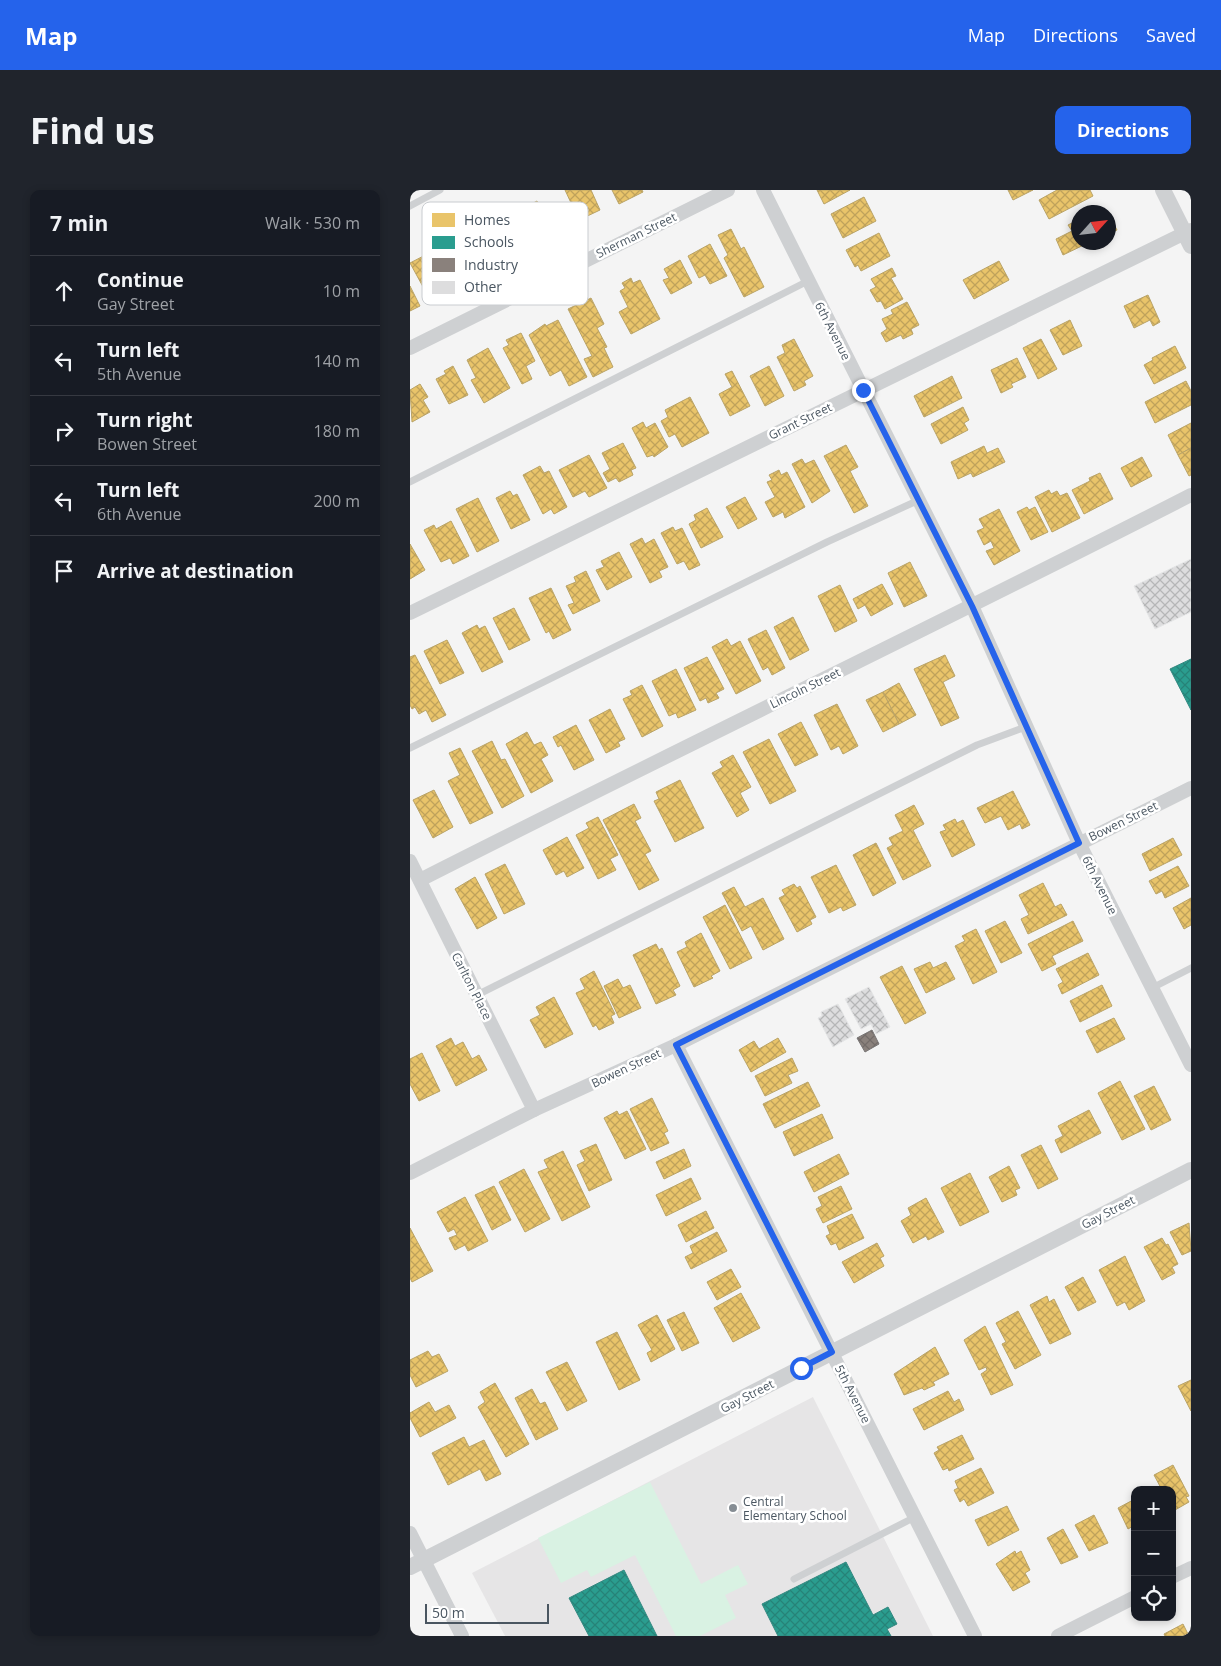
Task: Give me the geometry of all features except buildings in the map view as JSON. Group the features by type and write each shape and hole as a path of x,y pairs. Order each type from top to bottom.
{"street":[{"name":"Sherman Street","path":"588,260 728,190"},
{"name":"6th Avenue","path":"762,190 972,606 1028,726 1079,843 1191,1065"},
{"path":"1163,190 1189,237"},
{"name":"Grant Street","path":"410,613 863,390 1189,237"},
{"name":"Sherman Street","path":"410,348 497,305"},
{"name":"Lincoln Street","path":"420,880 638,769 972,606 1191,495"},
{"name":"Bowen Street","path":"410,1173 534,1110 676,1045 1191,788"},
{"name":"Carlton Place","path":"410,861 534,1110"},
{"name":"5th Avenue","path":"676,1045 975,1636"},
{"name":"Gay Street","path":"417,1564 1191,1170"},
{"path":"410,1533 417,1564 462,1636"},
{"path":"1174,1576 1191,1568"},
{"path":"1058,1636 1131,1599"}],"lane":[{"path":"410,206 440,190"},
{"path":"410,482 808,281"},
{"path":"410,748 827,542 919,500"},
{"path":"477,995 977,745 1028,726"},
{"path":"1152,988 1191,968"},
{"path":"794,1578 915,1517"}],"shaded area":[{"name":"Central Elementary School","path":"813,1397 933,1636 505,1636 472,1573"}],"green space":[{"path":"650,1482 701,1584 738,1565 748,1584 725,1595 736,1618 700,1636 676,1636 635,1555 591,1577 587,1570 561,1583 538,1538"}],"place":[{"name":"Central Elementary School","path":"733,1508"}],"route":[{"path":"801,1368 832,1352 676,1045 1079,843 1028,726 972,606 863,390"}]}
